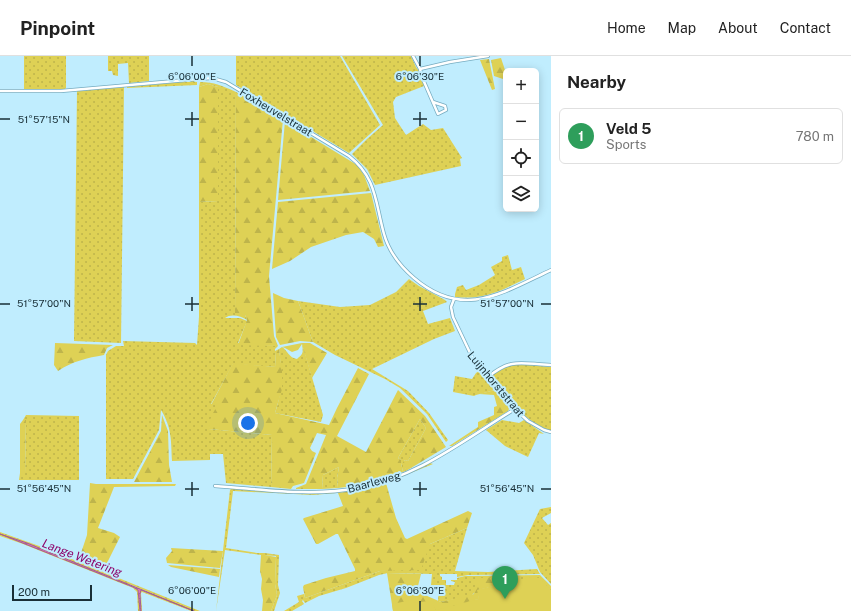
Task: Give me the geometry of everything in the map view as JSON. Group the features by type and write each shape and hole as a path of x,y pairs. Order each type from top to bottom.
{"street":[{"path":"413,56 420,69 422,77 438,114 446,110 445,106 433,102"},
{"path":"420,69 450,62 488,56"},
{"name":"Foxheuvelstraat","path":"0,91 61,91 205,78 226,82 349,156 358,163 367,174 372,184 384,234 392,253 406,271 426,288 454,299 471,300 490,298 551,270"},
{"name":"Luijnhorststraat","path":"454,299 451,307 452,312 466,347 472,357 515,409 528,422 551,432"},
{"path":"488,377 501,367 512,363 551,364"},
{"name":"Baarleweg","path":"215,486 301,492 324,492 358,488 385,481 418,468 515,409"}],"green space":[{"path":"24,56 66,56 66,88 64,90 24,89"},
{"path":"108,56 149,56 149,81 129,83 128,63 118,64 118,76 113,75 112,71 108,71"},
{"path":"236,56 340,56 380,125 349,153 236,85"},
{"path":"342,56 411,56 419,71 424,86 396,97 393,102 395,118 406,135 423,124 431,130 443,128 462,158 460,159 461,166 375,185 367,169 352,154 383,125"},
{"path":"501,58 504,68 503,68 503,79 494,76 491,60"},
{"path":"489,59 495,89 492,90 480,60"},
{"path":"197,81 197,85 127,88 127,87"},
{"path":"200,82 218,85 236,92 235,315 245,315 247,320 236,316 227,316 225,318 240,318 247,321 238,343 278,346 275,349 276,367 233,364 211,404 219,404 209,429 272,435 271,487 226,483 223,454 210,454 210,460 172,461 169,429 161,410 159,430 133,479 106,479 106,355 108,351 116,346 124,346 123,341 195,343 197,345 199,317 199,202 218,201 218,87 208,84 199,87"},
{"path":"208,84 218,87 218,201 199,202 199,87"},
{"path":"124,87 121,343 74,341 77,91"},
{"path":"236,92 283,119 269,276 274,336 278,346 238,345 247,320 245,315 235,315"},
{"path":"285,121 357,165 364,175 370,191 278,200"},
{"path":"371,193 384,246 378,247 374,239 363,232 346,235 311,247 290,261 272,269 278,202"},
{"path":"508,255 512,270 521,267 525,279 492,294 465,298 455,297 457,287 463,285 466,290 479,285 495,275 491,267 502,261 502,257"},
{"path":"409,279 447,302 423,311 428,324 450,318 455,331 434,339 372,369 408,391 429,413 448,440 446,442 427,414 400,388 385,379 335,355 313,342 298,301 340,307 370,305 396,292"},
{"path":"273,293 284,298 298,301 313,342 300,341 280,345 276,337"},
{"path":"55,343 113,345 107,348 104,355 80,360 58,371 54,365"},
{"path":"302,343 323,415 321,422 275,413 281,381 279,349 282,347 284,348 290,356 297,359 301,355 303,349"},
{"path":"302,343 310,343 327,353 312,378 302,344 298,350 292,352 282,347"},
{"path":"279,349 282,371 282,389 275,413 329,425 358,368 369,374 337,436 366,452 398,390 425,416 446,447 406,471 403,462 405,460 408,461 426,428 420,419 398,458 401,460 403,472 363,485 338,488 337,478 339,467 323,475 322,489 296,489 306,484 326,435 317,433 310,448 316,453 304,483 293,486 291,489 271,487 272,435 209,429 209,425 218,405 211,405 233,363 276,367 275,351"},
{"path":"516,364 551,367 551,431 526,417 510,403 492,379 493,374 507,365"},
{"path":"479,371 495,390 474,396 453,392 455,376 472,379"},
{"path":"495,390 510,407 508,411 452,446 449,446 478,427 478,422 494,415 494,407 497,406 494,395 479,394"},
{"path":"26,415 79,416 79,480 19,480 20,473 25,473 26,420 23,420"},
{"path":"162,415 168,431 169,465 172,482 134,482 161,431"},
{"path":"420,419 426,428 408,461 404,461 406,471 403,472 401,460 398,458"},
{"path":"23,420 26,420 25,473 20,473 20,424"},
{"path":"502,420 519,423 524,420 544,434 539,433 528,457 505,446 486,430"},
{"path":"430,463 433,464 386,483 348,492 313,495 233,491 226,548 279,555 278,585 280,593 274,611 271,611 277,595 275,584 276,556 225,550 216,611 230,490 232,488 310,492 349,489 368,486 393,479"},
{"path":"339,467 337,478 338,488 322,489 323,475"},
{"path":"90,483 176,484 175,486 114,487 98,528 114,533 120,537 104,569 79,559 87,535"},
{"path":"386,483 396,518 405,538 407,539 468,511 472,513 467,528 430,544 421,570 380,571 305,598 304,585 355,571 355,569 338,534 316,544 303,519 343,506 338,493 363,490"},
{"path":"551,507 551,513 542,518 548,525 551,523 551,584 540,572 533,555 524,543 540,509"},
{"path":"467,528 455,571 488,572 537,569 540,574 468,575 457,577 457,574 440,574 442,580 446,580 446,585 454,585 455,582 451,580 457,580 457,578 465,576 540,575 551,586 551,607 522,609 399,611 479,599 477,590 515,581 475,585 475,592 471,596 441,602 438,601 439,586 431,585 432,574 388,573 319,596 305,603 303,600 302,601 304,604 292,611 284,611 299,602 297,596 304,594 305,598 380,571 388,570 430,544"},
{"path":"0,532 42,547 200,611 191,611 142,592 141,611 140,590 168,600 0,536"},
{"path":"171,548 223,551 220,568 167,563 166,558 172,551"},
{"path":"261,555 276,557 275,584 277,595 271,611 262,611 262,579 260,571"},
{"path":"168,565 220,569 219,577 171,567"},
{"path":"387,573 421,574 417,590 418,592 441,602 474,594 475,585 478,578 514,577 515,581 478,590 479,599 435,610 434,606 393,611"},
{"path":"530,577 540,578 551,590 551,611 393,611 392,604 412,600 414,603 428,601 436,610 479,599 477,590"},
{"path":"128,586 134,587 138,590 140,611 138,611 137,592"}],"shaded area":[{"path":"0,534 27,543 194,611 141,590 140,611 138,590 133,587"}],"place":[{"name":"Veld 5","path":"505,599"}],"water label":[{"name":"Lange Wetering","path":"82,558"}]}
